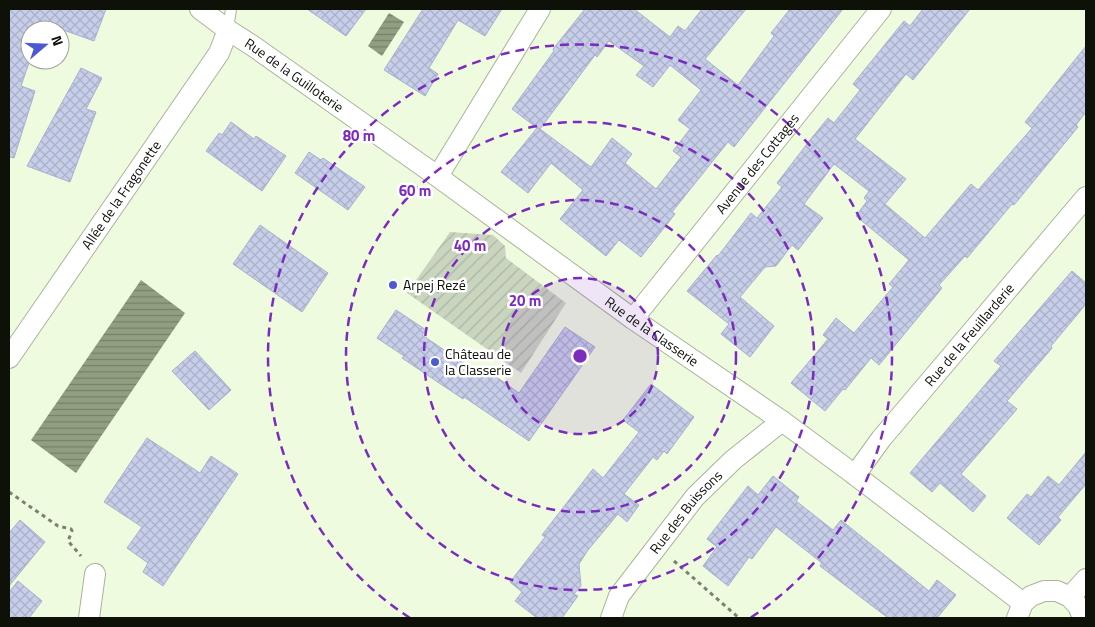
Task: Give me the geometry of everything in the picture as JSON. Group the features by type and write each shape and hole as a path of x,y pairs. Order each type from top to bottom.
{"street":[{"name":"Rue de la Guilloterie","path":"200,9 438,176"},
{"path":"438,176 540,9"},
{"name":"Avenue des Cottages","path":"633,319 882,9"},
{"name":"Allée de la Fragonette","path":"9,358 218,53 228,30"},
{"name":"Rue de la Classerie","path":"438,176 633,319 782,421 855,475 1020,611"},
{"name":"Rue de la Feuillarderie","path":"855,475 881,439 1086,196"},
{"name":"Rue des Buissons","path":"611,618 619,596 695,496 732,460 782,421"},
{"path":"89,618 96,574"},
{"path":"1070,597 1086,579"},
{"path":"1020,611 1031,596 1044,591 1057,591 1070,597 1078,606 1083,618"}],"lane":[{"path":"228,30 232,9"}],"path":[{"path":"9,492 58,526 71,529 68,540 96,574"},
{"path":"657,546 739,618"}],"shaded area":[{"path":"389,13 404,22 382,56 368,46"},
{"path":"450,232 493,235 505,246 506,258 566,303 521,373 407,293"},
{"path":"141,280 185,313 76,473 31,440"}],"building":[{"path":"9,9 106,9 94,41 70,32 70,20 20,20 20,70 27,70 21,86 35,91 14,158 9,157"},
{"path":"307,9 366,9 346,36"},
{"path":"423,9 502,9 485,36 458,20 429,68 438,74 425,96 384,70"},
{"path":"585,9 634,9 670,37 678,26 685,31 702,9 746,9 705,59 738,85 774,36 771,33 790,9 843,9 734,147 728,142 672,212 675,214 641,257 619,240 606,256 560,219 583,190 551,163 528,193 501,172 537,128 512,109 554,51 553,49","holes":["609,41 644,66 636,75 653,87 670,65 701,90 678,120 690,129 673,151 681,157 656,189 625,163 632,154 612,138 591,167 540,129 595,55 597,57"]},
{"path":"923,9 970,9 913,80 906,74 855,139 906,179 885,204 925,238 971,184 978,190 1032,128 1025,122 1086,46 1086,112 1076,125 1078,127 1014,205 1012,204 967,258 965,256 939,285 942,288 879,365 871,358 825,411 791,383 828,339 823,335 836,318 854,333 893,287 889,284 909,260 856,216 867,201 864,198 869,191 834,164 804,204 823,218 798,250 792,245 776,266 765,267 740,297 774,326 750,357 721,334 729,324 687,291 718,256 751,213 757,218 782,187 777,183 828,118 834,123 860,90 853,84 904,21 910,26"},
{"path":"81,68 102,78 86,109 96,112 70,182 27,166"},
{"path":"231,122 254,139 256,136 286,156 262,191 206,151 219,133 222,135"},
{"path":"309,152 321,160 323,158 365,187 348,210 295,173"},
{"path":"260,225 328,273 302,312 233,264"},
{"path":"1072,271 1086,283 1086,304 1007,401 1017,409 961,474 986,496 973,512 940,483 932,492 910,473 1001,366 994,361"},
{"name":"Château de la Classerie","path":"396,310 426,330 422,335 477,372 481,366 519,393 565,327 595,347 529,441 402,358 404,356 377,338"},
{"path":"195,351 231,390 209,410 172,371"},
{"path":"651,384 694,417 667,454 664,451 657,460 653,457 624,494 639,505 627,522 618,514 588,550 579,564 581,586 574,594 578,596 562,618 537,618 515,601 522,592 510,582 545,537 542,535 593,469 603,478 639,432 623,420"},
{"path":"147,438 200,473 211,456 238,474 163,586 143,572 148,563 127,548 142,527 104,502"},
{"path":"1086,452 1086,484 1058,517 1061,520 1039,545 1007,518 1027,494 1031,497 1048,476 1059,485"},
{"path":"773,476 799,497 796,501 833,530 841,520 929,591 937,580 956,595 937,618 888,618 820,566 822,563 776,527 752,559 749,557 728,586 703,566 717,547 707,539 748,486 758,495"},
{"path":"20,520 45,542 9,586 9,533"},
{"path":"18,581 42,601 29,618 9,618 9,592"}],"place":[{"name":"Arpej Rezé","path":"393,285"},
{"name":"Château de la Classerie","path":"435,362"}]}
